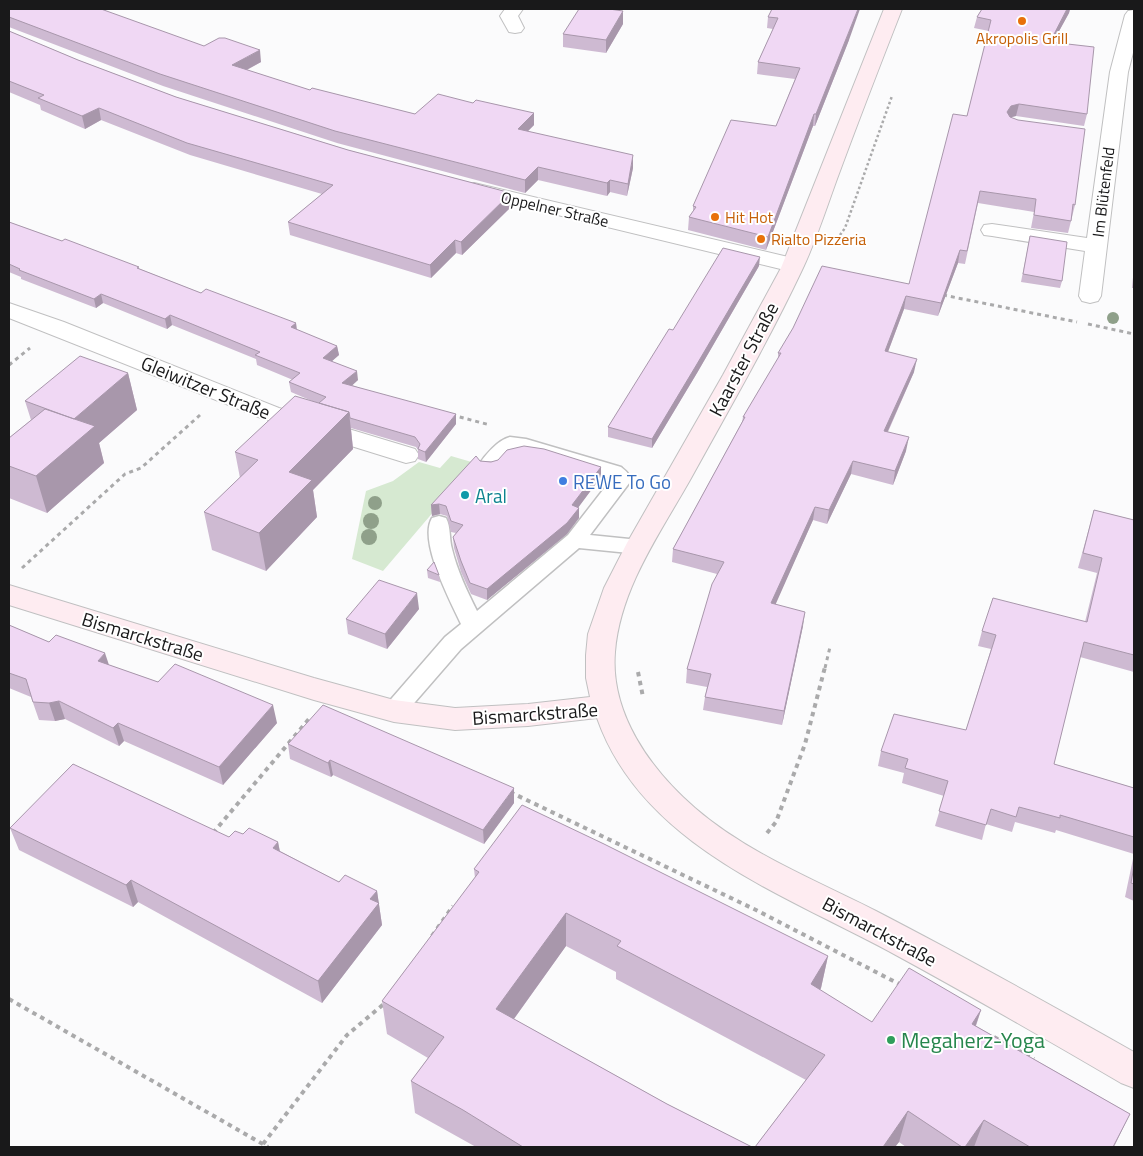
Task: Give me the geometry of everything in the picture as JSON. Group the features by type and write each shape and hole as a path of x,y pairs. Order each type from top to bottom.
{"main road":[{"name":"Kaarster Straße","path":"606,706 601,680 600,655 603,629 610,606 639,547 793,265 893,9"},
{"name":"Bismarckstraße","path":"12,584 314,689 394,711 455,719 528,715 606,706 620,739 661,794 685,818 716,840 753,864 878,928 1134,1071"}],"street":[{"path":"514,9 509,16 515,28"},
{"path":"1123,9 1134,11"},
{"name":"Im Blütenfeld","path":"1090,296 1096,246 1100,136 1134,15"},
{"name":"Oppelner Straße","path":"454,184 793,265"},
{"name":"Im Blütenfeld","path":"992,230 1096,246"},
{"name":"Gleiwitzer Straße","path":"9,310 270,413 406,455"}],"lane":[{"path":"394,711 453,643 575,540 620,482 620,476 614,472 519,443 510,443 488,466"},
{"path":"439,523 438,532 441,549 473,627"},
{"path":"575,540 639,547"}],"path":[{"path":"940,294 1134,334"},
{"path":"12,584 125,474 142,468 222,395"},
{"path":"773,840 765,835 776,822 805,744 830,647"},
{"path":"210,836 314,713"},
{"path":"501,787 752,909 909,990"},
{"path":"529,811 535,804"},
{"path":"431,938 458,900"},
{"path":"9,999 268,1147"},
{"path":"263,1144 347,1035 389,1000"},
{"path":"987,1033 1039,1062"}],"green space":[{"path":"451,456 475,463 383,571 352,559 366,491 393,481 419,462 440,468"}],"building":[{"path":"9,9 101,9 204,46 219,38 225,38 260,50 232,65 310,90 312,88 415,114 438,94 473,103 476,100 534,113 518,129 633,155 628,184 610,180 607,183 538,167 525,180 335,131 160,74 9,17"},
{"path":"579,9 623,11 606,40 563,34"},
{"path":"772,9 858,9 816,114 814,114 768,237 689,217 696,207 693,206 731,120 776,126 800,68 758,62 778,18 768,17"},
{"path":"982,9 1067,9 1050,42 1094,47 1087,114 1019,104 1011,106 1007,112 1010,117 1018,120 1085,129 1075,205 1073,204 1071,221 1034,215 1036,199 980,191 967,251 960,250 941,303 906,296 885,351 917,359 884,431 909,437 895,471 853,461 829,510 815,507 771,603 805,612 784,711 705,697 711,674 687,669 712,584 724,562 673,549 745,417 743,417 781,353 778,353 793,328 822,266 909,284 953,114 967,116 991,20 977,17"},
{"path":"9,31 78,60 176,97 348,150 511,193 461,242 455,240 430,265 288,222 333,185 187,143 99,108 82,116 38,98 44,95 9,81"},
{"path":"9,222 62,241 65,239 201,293 206,289 296,323 291,327 337,346 323,358 357,371 342,383 456,414 425,452 418,449 420,444 415,437 350,418 349,412 319,403 326,397 289,382 300,373 255,355 260,352 170,315 165,319 101,294 94,299 19,270 9,264"},
{"path":"1030,236 1067,242 1062,281 1023,274"},
{"path":"723,248 760,257 652,439 608,427 669,329 673,330"},
{"path":"80,356 128,373 74,419 25,401"},
{"path":"295,396 349,412 289,472 312,480 259,533 204,512 258,460 235,452"},
{"path":"45,409 95,426 36,476 9,466 9,438"},
{"path":"524,446 544,449 601,467 572,505 579,508 567,523 487,589 470,583 461,561 453,537 463,525 451,521 446,506 439,504 431,505 476,456 480,461 491,462 498,460 507,450"},
{"path":"1094,510 1134,520 1134,655 1084,642 1054,764 1134,788 1134,837 1060,815 1060,818 1019,807 1016,817 991,809 986,825 939,811 948,781 905,768 908,759 881,751 894,714 966,730 996,635 982,631 993,598 1087,622 1102,558 1083,553"},
{"path":"434,562 439,575 427,570"},
{"path":"379,580 417,593 385,634 346,619"},
{"path":"9,625 49,642 56,635 105,653 98,661 158,682 175,664 273,705 219,767 118,723 113,728 59,701 49,703 33,702 26,679 9,673"},
{"path":"323,705 514,788 483,830 330,760 328,763 288,744"},
{"path":"73,764 229,837 235,831 243,834 249,828 278,842 273,848 339,882 345,875 377,891 370,899 379,903 318,981 131,880 126,885 10,828"},
{"path":"522,805 828,956 811,984 872,1022 909,968 981,1010 972,1024 1130,1114 1113,1147 1030,1147 984,1120 965,1147 962,1147 908,1111 883,1147 755,1147 825,1055 617,946 621,941 566,913 496,1009 667,1104 752,1147 523,1147 411,1081 444,1037 382,1001 479,872 474,869"},
{"path":"1134,866 1134,884 1131,883"}],"place":[{"name":"Akropolis Grill","path":"1022,21"},
{"name":"Hit Hot","path":"715,217"},
{"name":"Rialto Pizzeria","path":"761,239"},
{"name":"REWE To Go","path":"563,481"},
{"name":"Aral","path":"465,495"},
{"name":"Megaherz-Yoga","path":"891,1040"}]}
